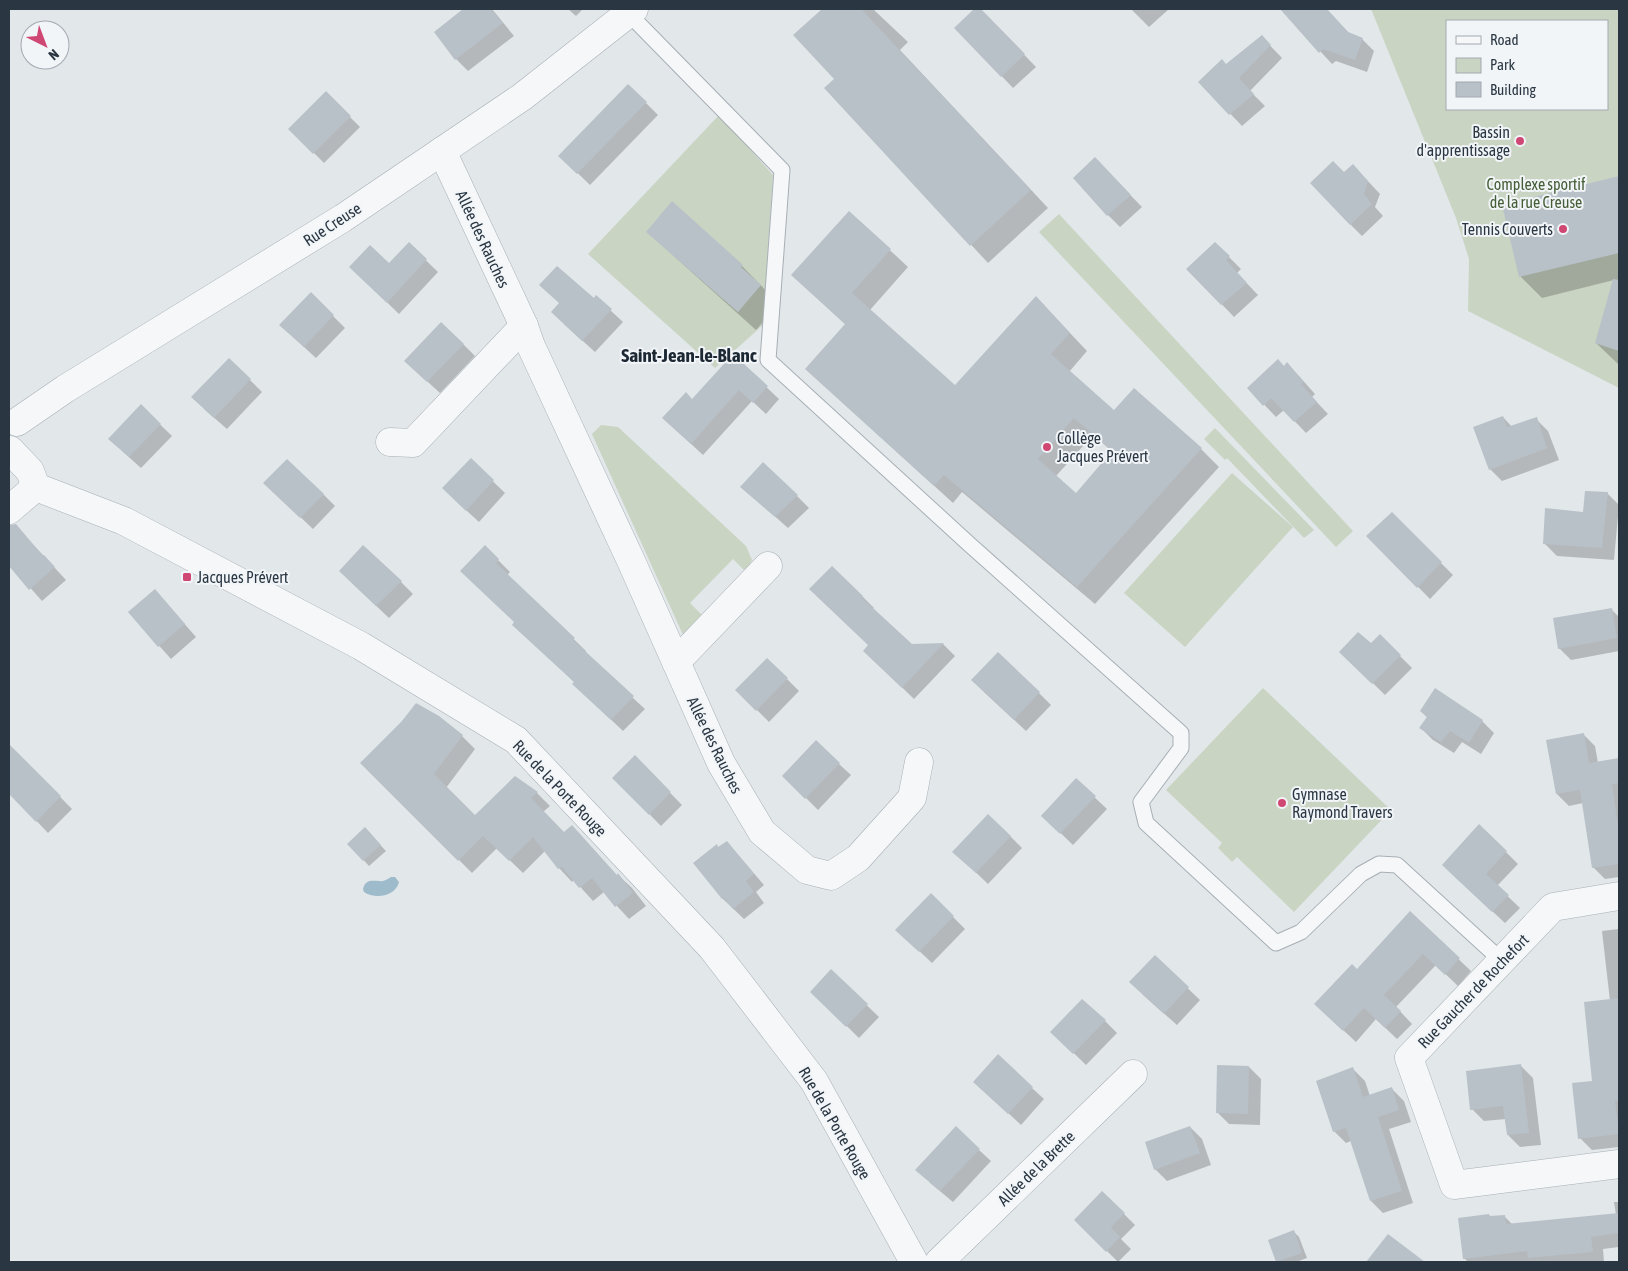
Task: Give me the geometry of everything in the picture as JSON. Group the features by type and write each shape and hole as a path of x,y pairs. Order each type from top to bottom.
{"street":[{"name":"Rue Creuse","path":"13,418 64,389 343,218 522,97 631,11"},
{"name":"Allée des Rauches","path":"442,151 524,326 531,346 632,563 721,763 762,832 807,870 831,876 858,858 912,798 919,762"},
{"path":"390,442 413,443 524,326"},
{"path":"9,510 36,488 30,471 10,450 20,434 13,418"},
{"name":"Rue de la Porte Rouge","path":"36,488 116,516 361,646 516,740 712,948 808,1073 914,1262"},
{"path":"676,662 768,566"},
{"name":"Rue Gaucher de Rochefort","path":"1619,896 1553,907 1409,1058 1454,1185 1619,1164"},
{"name":"Allée de la Brette","path":"939,1262 1133,1074"}],"lane":[{"path":"631,11 782,170 768,360 969,544 1181,733 1180,748 1141,802 1146,823 1276,943 1301,932 1361,874 1379,864 1397,865 1502,961"}],"green space":[{"name":"Complexe sportif de la rue Creuse","path":"1371,9 1619,9 1619,388 1468,311 1469,259 1456,218"},
{"path":"719,115 773,175 763,325 715,368 588,254"},
{"path":"1059,214 1353,531 1336,547 1039,232"},
{"path":"601,425 618,427 746,546 752,560 746,572 733,559 690,603 703,616 684,637 592,434"},
{"path":"1215,428 1314,530 1304,538 1227,458 1225,460 1204,439"},
{"path":"1232,473 1293,527 1185,647 1124,593"},
{"name":"Gymnase Raymond Travers","path":"1263,688 1391,810 1294,912 1237,857 1232,862 1218,848 1222,843 1166,790"}],"water":[{"path":"395,877 399,882 394,891 379,896 364,892 363,889 367,882 383,881"}],"building":[{"path":"463,9 491,9 503,23 455,60 434,32"},
{"path":"822,9 861,9 1031,190 970,246 824,88 834,79 793,35"},
{"path":"974,9 981,9 1025,54 1001,77 954,28"},
{"path":"1280,9 1327,9 1348,32 1363,38 1355,60 1323,49 1319,53"},
{"path":"1262,35 1271,45 1239,78 1254,94 1229,115 1198,82 1222,59 1226,64"},
{"path":"628,84 647,102 577,174 558,156"},
{"path":"326,91 351,116 313,154 288,129"},
{"path":"1095,157 1131,195 1107,216 1073,178"},
{"path":"1333,161 1344,172 1353,164 1368,181 1364,194 1372,204 1350,225 1310,183"},
{"name":"Tennis Couverts","path":"1619,176 1619,253 1519,277 1502,205"},
{"path":"672,201 743,265 741,267 761,285 738,312 646,232"},
{"path":"849,211 891,249 852,293 955,385 1036,296 1070,333 1051,354 1114,410 1134,388 1202,448 1077,587 944,475 934,486 805,369 845,324 791,275","holes":["1074,418 1112,451 1076,493 1038,459"]},
{"path":"409,242 427,259 387,303 349,267 370,245 389,263"},
{"path":"1215,242 1230,256 1226,260 1247,283 1221,305 1186,269"},
{"path":"557,266 594,298 596,295 612,309 582,341 551,312 559,303 539,285"},
{"path":"1613,279 1619,280 1619,351 1595,343"},
{"path":"311,292 334,315 304,347 279,325"},
{"path":"441,322 464,344 427,382 404,361"},
{"path":"733,354 768,386 753,403 739,390 691,444 662,418 686,392 692,399"},
{"path":"229,358 251,379 214,418 191,397"},
{"path":"1278,359 1284,366 1287,362 1304,382 1301,384 1317,402 1294,422 1271,398 1263,406 1247,388"},
{"path":"141,404 161,424 129,457 108,439"},
{"path":"1503,416 1507,427 1537,417 1547,448 1489,470 1473,427"},
{"path":"471,458 494,480 466,511 442,488"},
{"path":"287,459 324,494 300,518 263,483"},
{"path":"763,462 798,495 775,517 740,487"},
{"path":"1585,491 1608,492 1602,548 1543,544 1545,508 1583,512"},
{"path":"1392,512 1442,562 1417,588 1366,536"},
{"path":"16,524 42,555 55,567 29,590 9,566 9,525"},
{"path":"363,545 402,581 376,606 339,571"},
{"path":"485,545 499,559 496,563 575,638 573,640 634,696 611,720 572,684 574,682 512,625 514,622 460,571"},
{"path":"832,566 863,596 861,597 912,644 944,643 902,688 863,651 868,645 809,589"},
{"path":"155,589 185,624 158,647 128,612"},
{"path":"1612,608 1617,638 1558,649 1553,618"},
{"path":"1358,632 1371,643 1380,634 1401,655 1372,684 1339,652"},
{"path":"998,652 1040,692 1014,720 971,680"},
{"path":"767,658 788,678 756,711 735,690"},
{"path":"1435,688 1483,720 1469,743 1450,731 1441,742 1419,728 1427,717 1420,711"},
{"path":"416,703 439,716 463,735 434,774 475,815 515,776 538,792 531,798 564,832 572,825 617,875 618,873 633,893 615,907 592,878 579,888 562,867 558,869 533,837 509,861 483,836 458,861 360,763 402,721"},
{"path":"1584,733 1589,763 1619,758 1619,783 1612,784 1619,833 1619,864 1592,868 1580,790 1556,794 1546,740"},
{"path":"816,740 840,763 805,799 782,776"},
{"path":"9,744 61,796 36,822 9,794"},
{"path":"635,755 671,792 649,815 612,778"},
{"path":"1076,778 1096,796 1060,834 1041,816"},
{"path":"988,814 1011,836 976,873 952,852"},
{"path":"1479,824 1507,851 1486,874 1509,895 1492,912 1442,865"},
{"path":"365,827 381,845 363,861 347,844"},
{"path":"727,841 754,874 746,881 754,892 733,909 724,898 722,899 693,863 717,844 718,847"},
{"path":"931,893 954,916 919,952 895,930"},
{"path":"1410,911 1460,958 1445,975 1423,954 1384,995 1401,1011 1385,1028 1364,1008 1343,1031 1314,1004 1352,964 1357,969"},
{"path":"1155,955 1189,987 1164,1014 1129,982"},
{"path":"831,969 868,1004 846,1027 810,992"},
{"path":"1619,998 1619,1101 1615,1101 1619,1134 1578,1139 1572,1083 1592,1081 1584,1002"},
{"path":"1082,999 1106,1020 1073,1054 1050,1032"},
{"path":"998,1054 1033,1087 1008,1114 973,1082"},
{"path":"1521,1064 1529,1133 1507,1135 1503,1106 1470,1110 1466,1071"},
{"path":"1217,1065 1249,1066 1248,1114 1216,1113"},
{"path":"1353,1067 1363,1097 1392,1087 1399,1110 1378,1117 1402,1191 1370,1201 1346,1128 1333,1132 1316,1081"},
{"path":"956,1126 980,1149 940,1191 915,1170"},
{"path":"1190,1126 1200,1153 1154,1170 1145,1142"},
{"path":"1102,1191 1125,1213 1111,1227 1120,1237 1106,1252 1074,1220"},
{"path":"1619,1213 1619,1233 1591,1237 1593,1252 1528,1258 1527,1251 1463,1259 1458,1218 1489,1214 1489,1216 1505,1215 1506,1224"},
{"path":"1294,1230 1302,1253 1276,1262 1268,1240"},
{"path":"1388,1234 1425,1262 1366,1262"}],"place":[{"name":"Bassin d'apprentissage","path":"1520,141"},
{"name":"Tennis Couverts","path":"1563,229"},
{"name":"Collège Jacques Prévert","path":"1047,447"},
{"name":"Jacques Prévert","path":"187,577"},
{"name":"Gymnase Raymond Travers","path":"1282,803"}],"district":[{"name":"Saint-Jean-le-Blanc","path":"689,355"}]}
